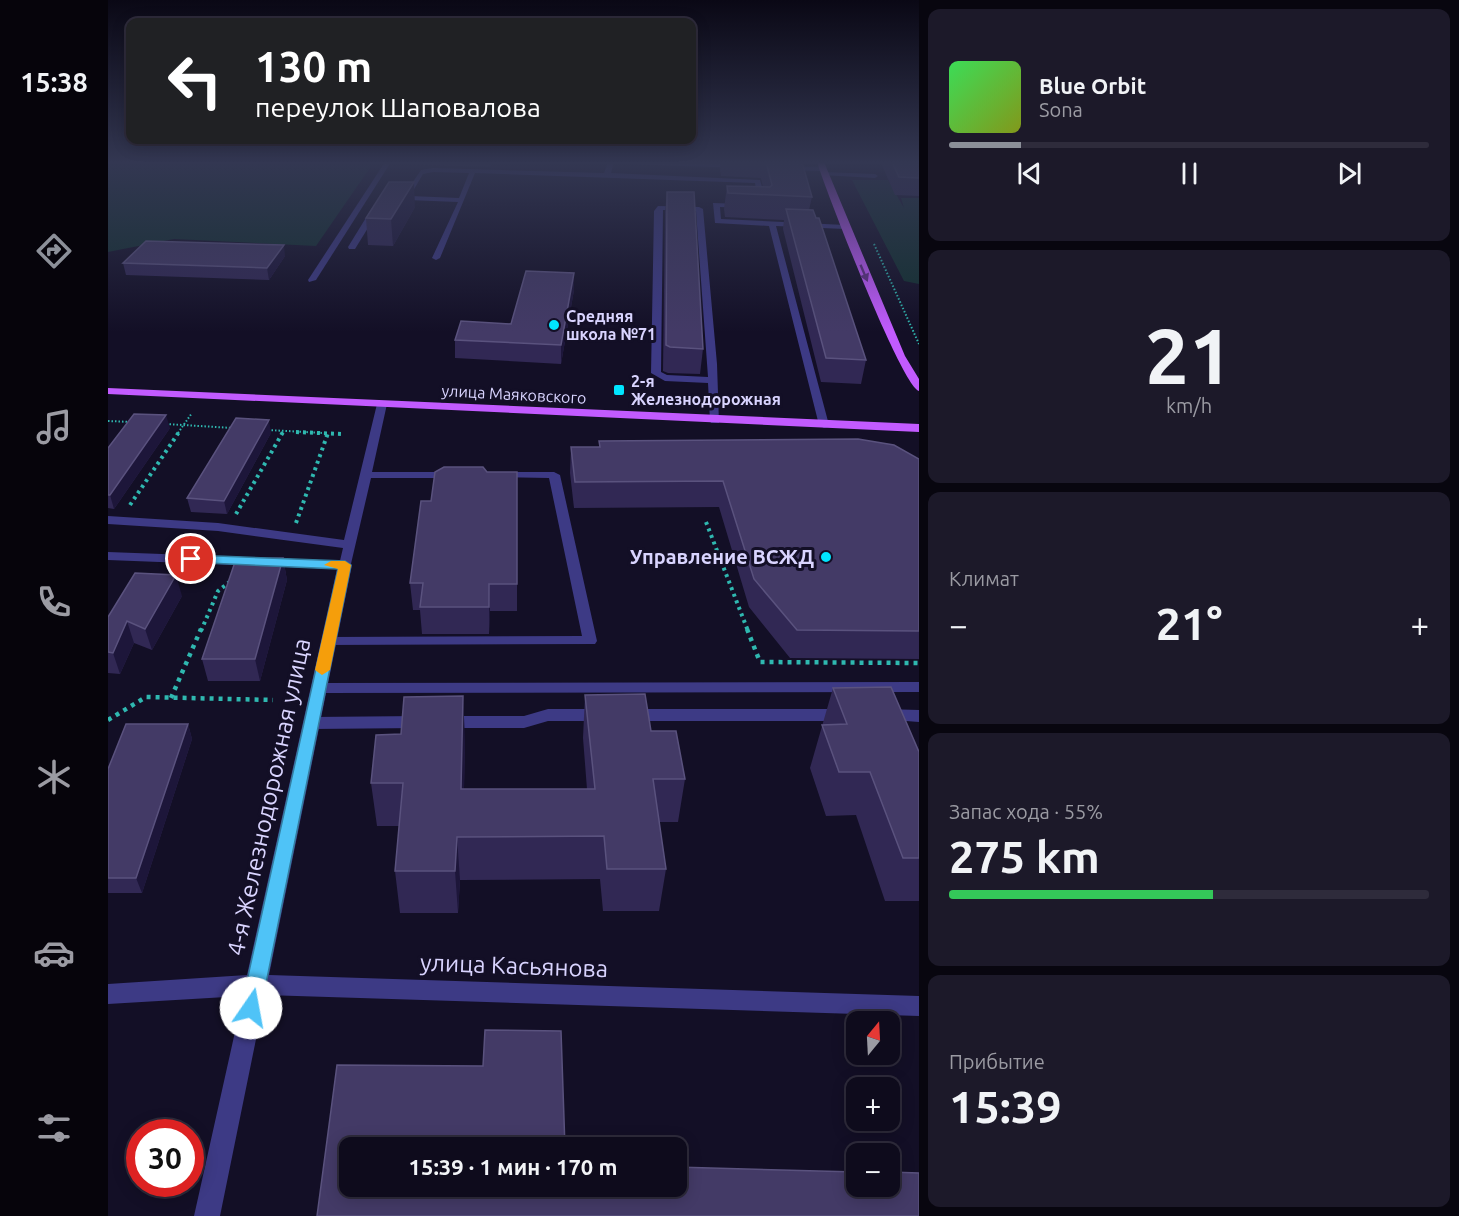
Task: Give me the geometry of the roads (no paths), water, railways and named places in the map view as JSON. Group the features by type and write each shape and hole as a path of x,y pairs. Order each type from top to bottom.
{"main road":[{"path":"842,219 900,356 919,388"},
{"name":"улица Маяковского","path":"108,392 715,421 919,428"}],"street":[{"path":"108,556 345,565"},
{"name":"4-я Железнодорожная улица","path":"207,1216 345,565"},
{"name":"улица Касьянова","path":"108,994 255,985 919,1006"}],"lane":[{"path":"312,280 351,219"},
{"path":"352,247 369,219"},
{"path":"436,258 454,219"},
{"path":"658,219 656,373 665,378 713,380"},
{"path":"700,219 715,421"},
{"path":"718,219 718,221 845,227"},
{"path":"772,223 824,425"},
{"path":"345,565 382,404"},
{"path":"328,642 590,641 554,475 366,475"},
{"path":"114,520 228,528 350,545"},
{"path":"319,688 919,687"},
{"path":"312,723 524,722 548,715 919,716"}],"place":[{"name":"Средняя школа №71","path":"554,325"},
{"name":"2-я Железнодорожная","path":"619,390"},
{"name":"Управление ВСЖД","path":"826,557"}]}
